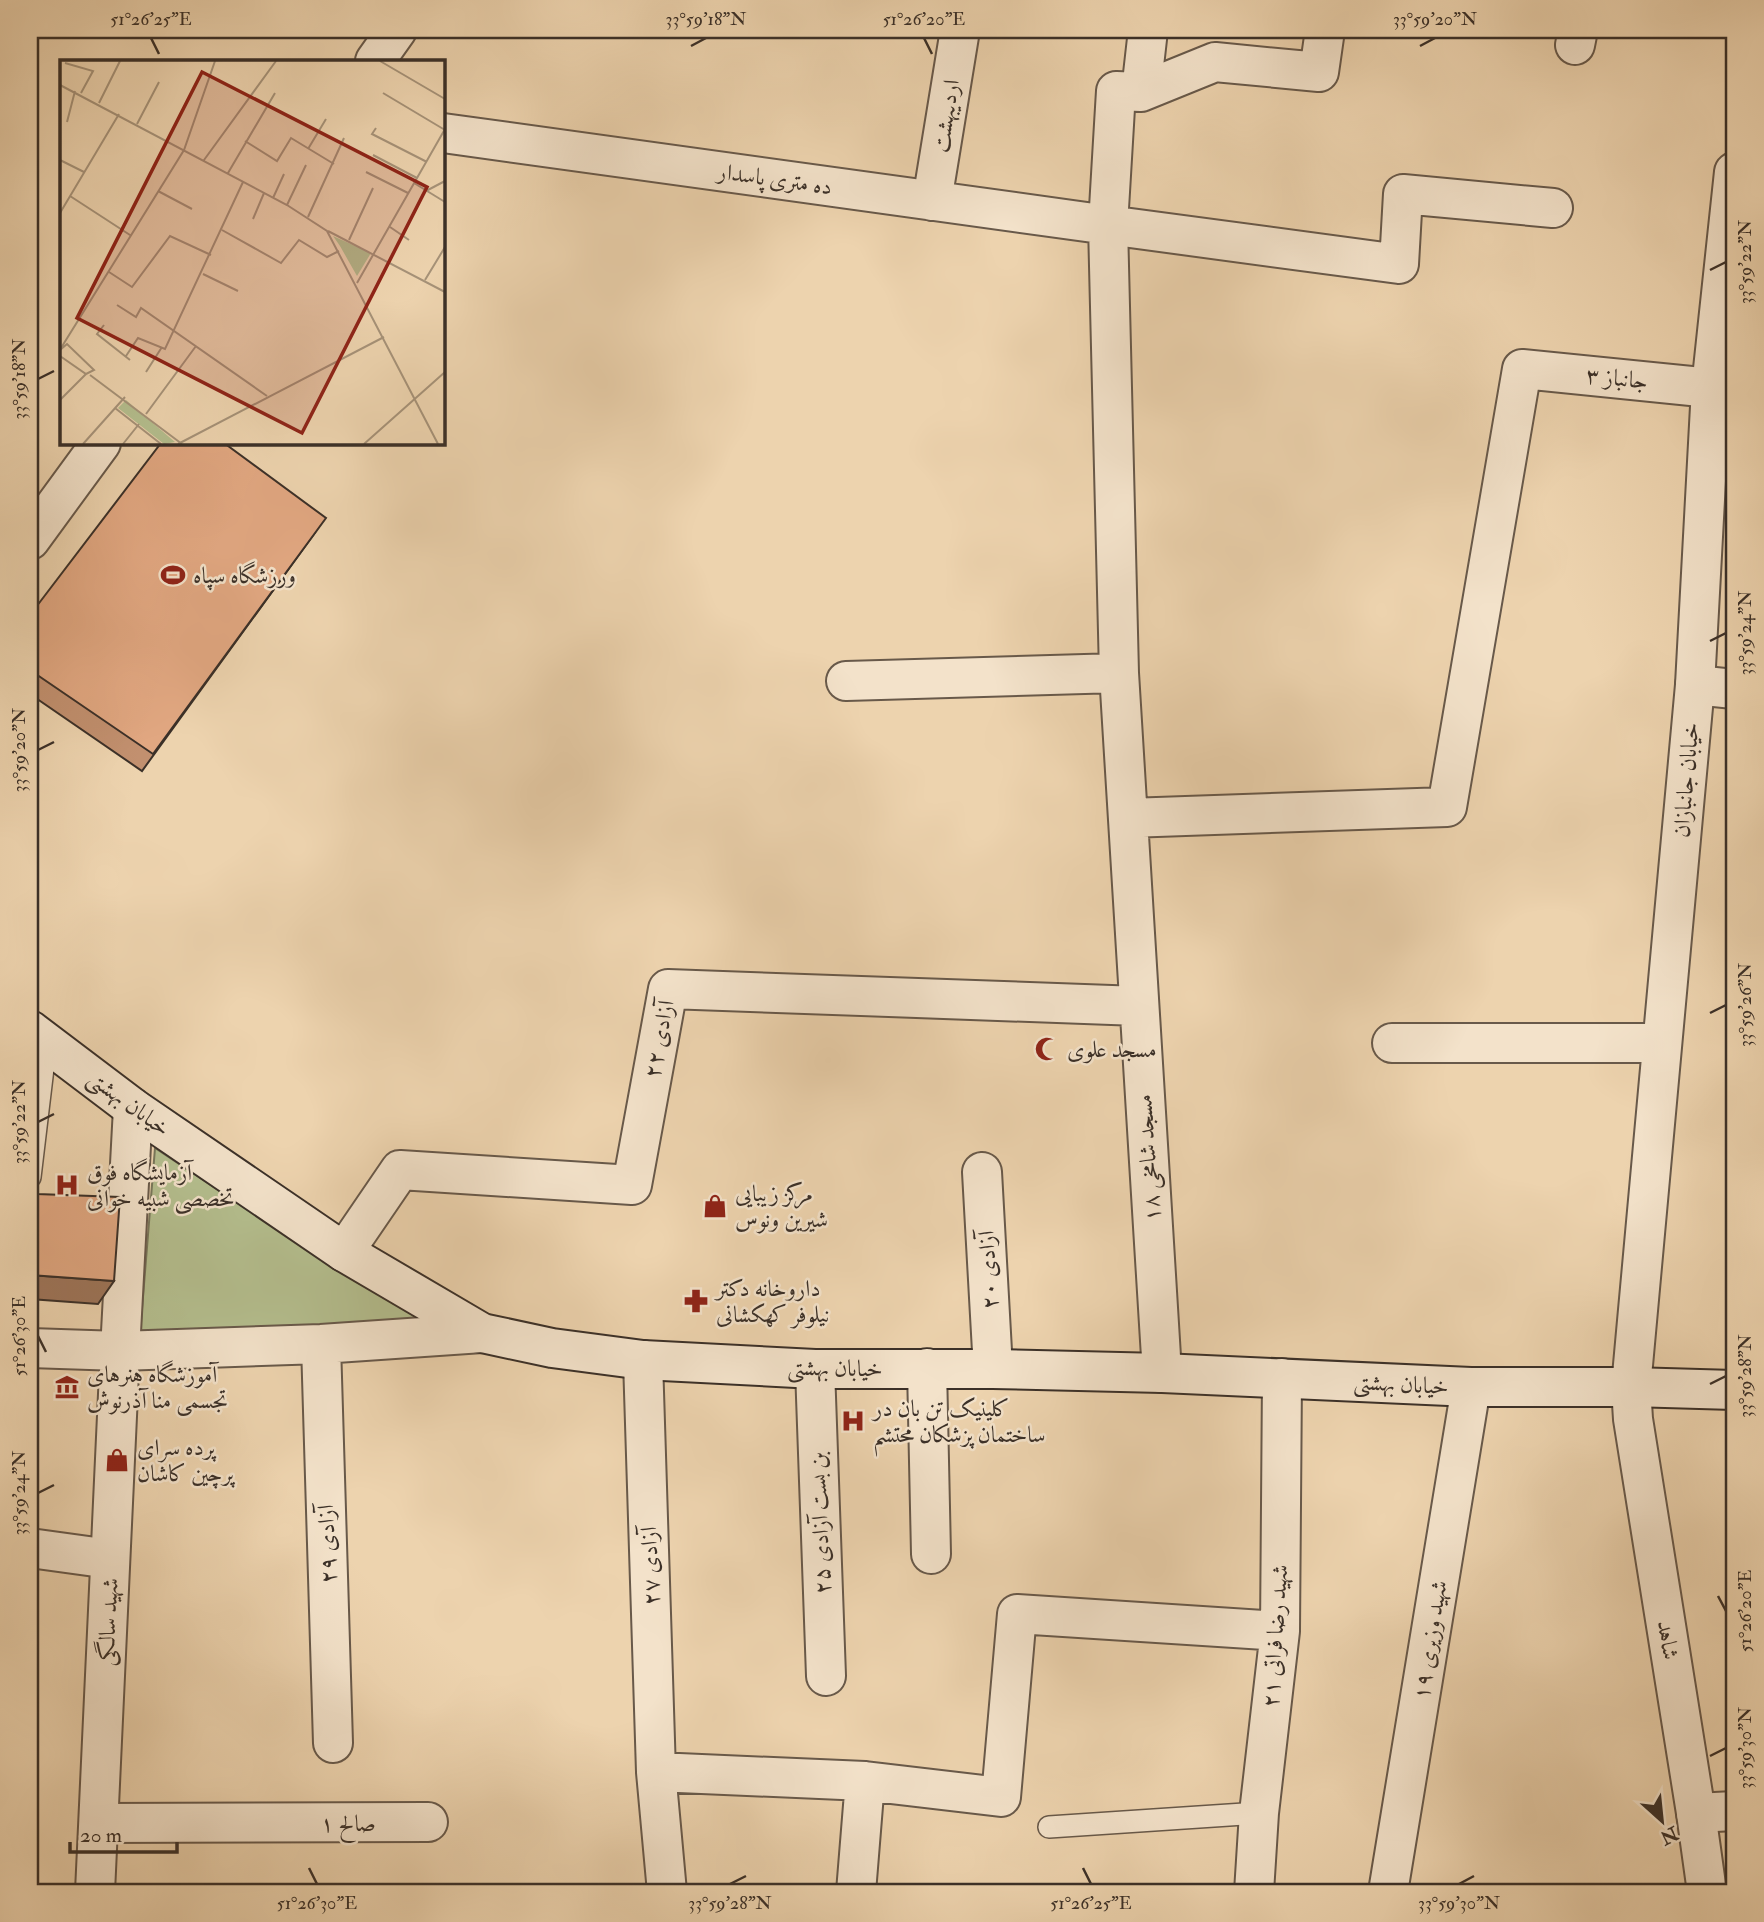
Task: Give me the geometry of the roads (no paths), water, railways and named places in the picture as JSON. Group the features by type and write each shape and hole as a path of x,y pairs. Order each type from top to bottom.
{"street":[{"path":"376,60 397,30"},
{"name":"اردیبهشت","path":"932,201 960,30"},
{"path":"1148,30 1141,92 1215,62 1319,72 1325,30"},
{"name":"مسجد شامخی ۱۸","path":"1141,92 1116,91 1108,225 1119,673 1162,1373"},
{"name":"ده متری پاسدار","path":"444,133 1399,264 1403,194 1553,208"},
{"name":"خیابان جانبازان","path":"1631,1387 1695,685 1711,388 1734,172"},
{"name":"جانباز ۳","path":"1128,818 1447,807 1522,369 1711,388"},
{"path":"30,540 100,444"},
{"path":"846,681 1119,673"},
{"path":"1695,685 1734,690"},
{"name":"آزادی ۲۲","path":"344,1252 400,1170 632,1185 668,989 1139,1006"},
{"name":"خیابان بهشتی","path":"38,1036 133,1108 344,1252 482,1333 552,1348 643,1360 815,1369 993,1369 1162,1373 1471,1387 1734,1390"},
{"path":"1392,1043 1661,1043"},
{"name":"شهید سالگی","path":"95,1892 133,1108"},
{"name":"آزادی ۲۰","path":"982,1172 993,1369"},
{"path":"30,1348 120,1351 321,1344 482,1333"},
{"name":"آزادی ۲۹","path":"321,1344 333,1743"},
{"name":"آزادی ۲۷","path":"643,1360 656,1772 667,1892"},
{"path":"927,1368 931,1553"},
{"name":"بن بست آزادی ۲۵","path":"815,1369 826,1676"},
{"name":"شهید رضا فراتی ۲۱","path":"1254,1892 1259,1813 1280,1631 1282,1378"},
{"name":"شهید وزیری ۱۹","path":"1388,1892 1471,1387"},
{"name":"شاهد","path":"1631,1387 1633,1419 1707,1892"},
{"path":"30,1548 110,1559"},
{"path":"656,1772 865,1781 1002,1797 1017,1614 1280,1631"},
{"path":"856,1892 865,1781"},
{"path":"1696,1813 1734,1811"},
{"name":"صالح ۱","path":"99,1823 429,1822"}],"lane":[{"path":"30,1177 38,1036"},
{"path":"1049,1827 1259,1813"}],"place":[{"name":"ورزشگاه سپاه","path":"173,575"},
{"name":"مسجد علوی","path":"1047,1049"},
{"name":"آزمایشگاه فوق تخصصی شبیه خوانی","path":"67,1185"},
{"name":"مرکز زیبایی شیرین ونوس","path":"715,1206"},
{"name":"داروخانه دکتر نیلوفر کهکشانی","path":"696,1301"},
{"name":"آموزشگاه هنرهای تجسمی منا آذرنوش","path":"67,1387"},
{"name":"کلینیک تن بان در ساختمان پزشکان محتشم","path":"853,1421"},
{"name":"پرده سرای پرچین کاشان","path":"117,1460"}]}
